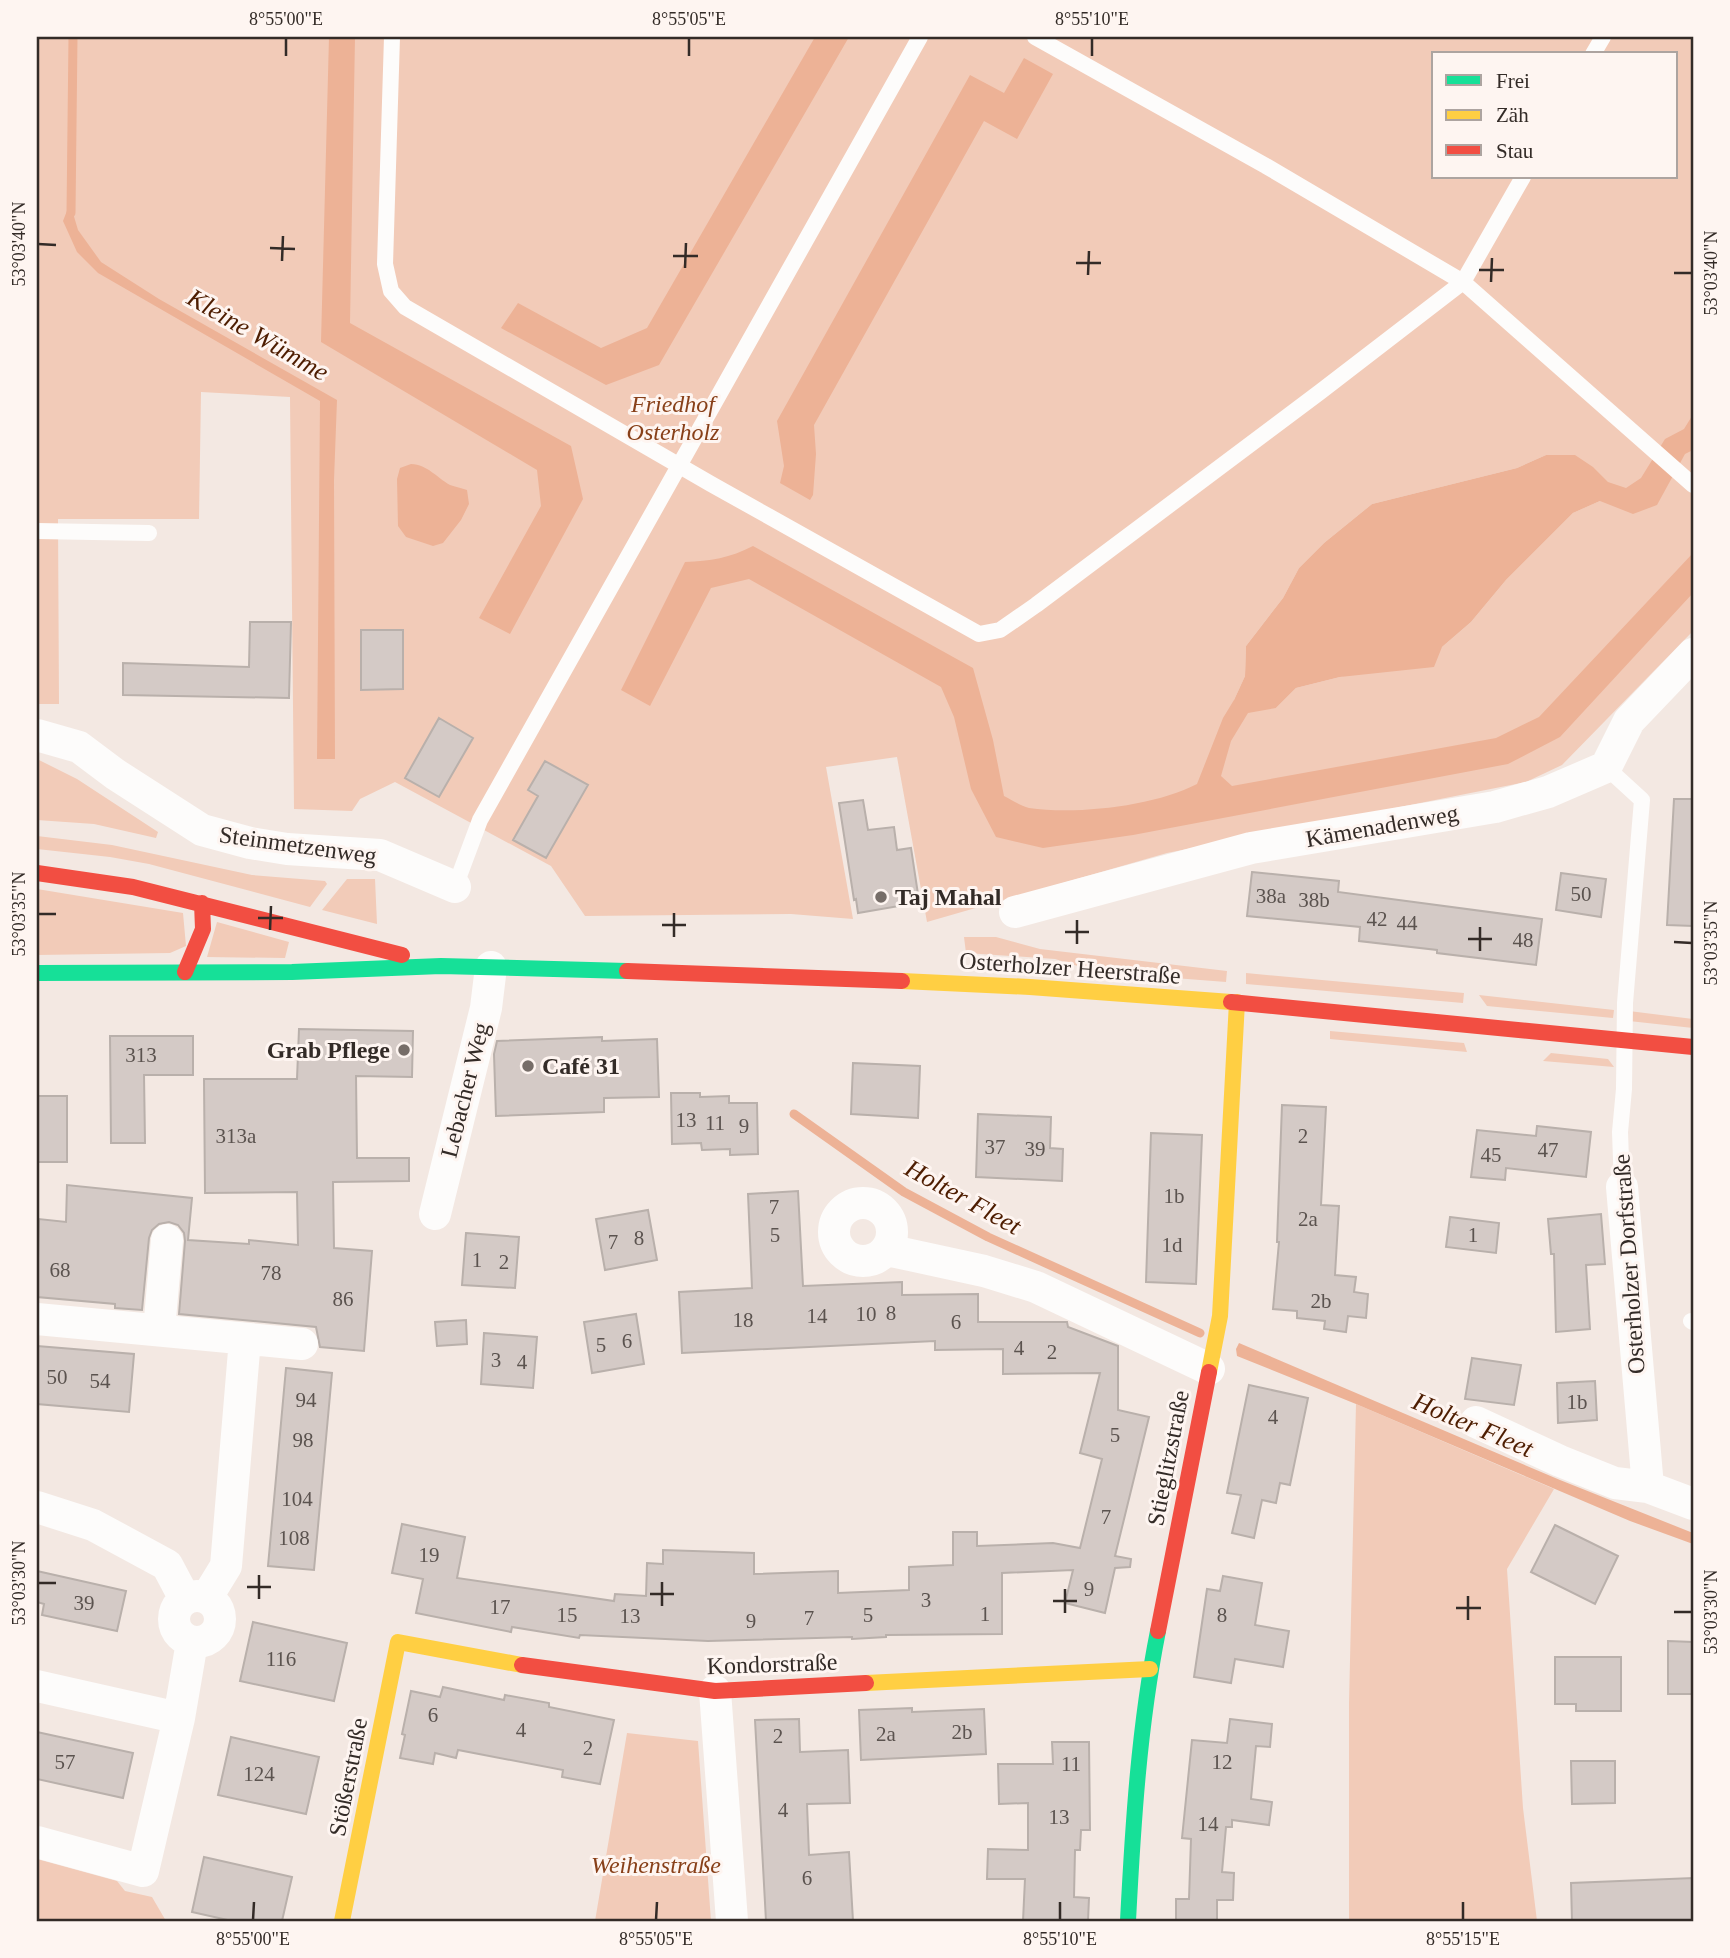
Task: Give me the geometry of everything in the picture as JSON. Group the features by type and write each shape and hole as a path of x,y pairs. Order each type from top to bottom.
{"main road":[{"name":"Osterholzer Heerstraße","path":"37,873 133,887 441,966"},
{"path":"185,972 203,929 202,903"},
{"name":"Osterholzer Heerstraße","path":"37,972 292,972 441,966 780,975 1031,986 1237,1002 1693,1047"},
{"name":"Stieglitzstraße","path":"1128,1921 1133,1826 1150,1669 1220,1316 1237,1002"},
{"name":"Kondorstraße","path":"398,1642 554,1671 715,1691 1150,1669"},
{"name":"Stößerstraße","path":"342,1921 398,1642"}],"street":[{"path":"1606,767 1629,721 1693,654"},
{"name":"Steinmetzenweg","path":"37,735 79,747 115,774 202,830 250,843 287,849 380,855 455,887"},
{"name":"Kämenadenweg","path":"1015,912 1251,848 1495,807 1548,792 1606,767"},
{"name":"Lebacher Weg","path":"435,1214 486,1008 491,967"},
{"name":"Osterholzer Dorfstraße","path":"1622,1187 1648,1487"},
{"path":"159,1330 167,1240"},
{"path":"887,1250 984,1271 1036,1287 1209,1369"},
{"path":"37,1319 302,1344"},
{"path":"37,1842 143,1871 179,1718 192,1642 180,1635 174,1623 176,1609 196,1598 226,1566 245,1339"},
{"path":"1476,1422 1615,1483 1648,1487 1693,1504"},
{"path":"37,1507 93,1525 167,1565 196,1598"},
{"path":"37,1686 179,1718"},
{"path":"715,1691 732,1921"}],"lane":[{"path":"392,37 385,264 391,291 405,307 678,465 979,634 1000,630 1310,400 1463,282 1522,178"},
{"path":"455,887 480,820 920,37"},
{"path":"1035,37 1266,166 1463,282 1689,481"},
{"path":"37,531 149,533"},
{"name":"Osterholzer Dorfstraße","path":"1606,767 1642,800 1624,1040 1620,1132 1622,1187"}],"green space":[{"name":"Friedhof Osterholz","path":"37,37 1693,37 1693,631 1562,765 1526,782 1167,853 927,922 897,757 826,767 853,919 791,914 585,916 551,866 395,782 360,799 352,811 294,809 290,397 201,392 199,519 58,519 59,704 37,704","holes":["1546,455 1600,501 1573,513 1506,580 1471,622 1442,647 1296,688 1276,708 1234,700 1245,676 1246,646 1283,598 1299,568 1324,543 1372,504 1517,468"]},
{"path":"37,759 77,779 158,832 156,838 94,824 37,820"},
{"path":"37,836 112,845 252,875 325,881 327,884 310,907 149,864 37,849"},
{"path":"347,879 375,879 377,924 322,910"},
{"path":"37,889 183,913 186,946 170,953 37,955"},
{"path":"217,922 289,942 285,958 207,957"},
{"path":"964,937 996,937 1040,949 1227,971 1226,982 1097,972 1055,959 966,953"},
{"path":"1246,973 1464,993 1463,1003 1246,984"},
{"path":"1479,995 1614,1010 1613,1018 1487,1006"},
{"path":"1629,1011 1693,1019 1693,1028 1629,1021"},
{"path":"1330,1031 1464,1043 1467,1052 1330,1039"},
{"path":"1551,1053 1608,1059 1614,1067 1543,1061"},
{"path":"1356,1404 1554,1489 1507,1569 1523,1808 1537,1921 1349,1921 1349,1703"},
{"name":"Weihenstraße","path":"627,1733 698,1741 711,1921 595,1921"},
{"path":"37,1859 117,1881 125,1891 152,1897 166,1921 37,1921"}],"shaded area":[{"path":"329,37 355,37 350,323 571,446 583,499 510,634 479,618 541,506 537,470 321,342"},
{"path":"815,37 849,37 659,365 606,385 501,328 518,303 601,348 647,328"},
{"path":"1024,58 1053,74 1017,139 984,121 814,425 816,454 813,495 810,500 780,483 784,466 777,421 970,75 1004,93"},
{"path":"70,203 78,230 101,262 159,299 337,400 334,480 335,759 317,759 320,401 98,273 77,252 63,221"},
{"path":"1693,407 1693,450 1685,454 1657,505 1633,514 1600,501 1573,513 1506,580 1471,622 1442,647 1434,667 1340,677 1296,688 1276,708 1248,713 1231,741 1221,776 1232,786 1496,738 1539,717 1693,553 1693,593 1560,737 1508,764 1133,835 1043,848 996,837 971,789 954,717 941,687 749,579 711,588 650,706 621,690 685,562 720,558 753,546 973,668 993,740 1004,796 1029,808 1048,810 1115,807 1160,798 1197,784 1223,718 1245,676 1246,646 1283,598 1299,568 1324,543 1372,504 1517,468 1546,455 1575,455 1593,467 1608,482 1626,488 1641,478 1665,439 1684,429 1692,416"},
{"path":"411,464 427,469 450,485 467,490 469,504 461,520 443,543 433,546 406,537 398,526 397,479 400,468"},
{"path":"1239,1343 1560,1480 1693,1533 1693,1544 1630,1521 1237,1356"}],"building":[{"path":"250,622 291,622 289,698 123,695 123,663 249,667"},
{"path":"361,630 403,630 403,689 361,690"},
{"path":"439,718 473,738 439,797 405,778"},
{"path":"545,761 588,785 546,858 513,840 538,796 528,790"},
{"path":"1674,799 1693,799 1693,926 1667,925"},
{"path":"863,800 868,830 894,827 897,850 911,848 918,894 904,895 905,905 858,913 839,803"},
{"path":"1252,872 1339,881 1338,892 1542,919 1536,965 1359,941 1360,927 1247,916"},
{"path":"1561,873 1606,879 1601,917 1556,910"},
{"path":"299,1029 413,1031 412,1077 356,1076 357,1158 409,1158 409,1181 333,1182 334,1248 372,1251 364,1351 320,1347 316,1327 179,1314 185,1241 184,1233 178,1225 169,1222 159,1224 152,1230 149,1238 142,1310 115,1308 115,1304 37,1297 39,1219 66,1222 67,1185 192,1198 188,1240 249,1244 249,1240 298,1245 297,1192 205,1193 204,1079 297,1079"},
{"path":"110,1036 193,1036 193,1075 144,1075 145,1143 111,1143"},
{"path":"602,1037 602,1041 657,1039 659,1097 604,1098 604,1112 496,1116 494,1054 497,1041"},
{"path":"853,1063 920,1066 918,1118 851,1114"},
{"path":"671,1093 700,1093 700,1097 729,1096 729,1103 757,1103 758,1154 730,1155 730,1149 702,1150 701,1143 672,1144"},
{"path":"37,1096 67,1096 67,1162 37,1162"},
{"path":"1282,1105 1326,1107 1321,1205 1339,1206 1335,1275 1356,1277 1354,1292 1368,1294 1366,1318 1348,1316 1346,1332 1324,1329 1325,1321 1297,1318 1297,1311 1273,1309 1279,1242"},
{"path":"978,1114 1051,1117 1050,1148 1063,1149 1062,1181 976,1177"},
{"path":"1537,1126 1591,1132 1586,1177 1506,1168 1505,1180 1471,1177 1477,1130 1536,1136"},
{"path":"1151,1133 1202,1135 1196,1284 1146,1282"},
{"path":"798,1191 803,1286 902,1282 902,1295 978,1294 978,1322 1067,1322 1068,1327 1118,1346 1118,1410 1149,1417 1115,1556 1131,1559 1130,1567 1115,1568 1105,1613 1065,1603 1073,1570 1002,1573 1002,1634 708,1641 580,1635 579,1638 512,1627 511,1632 416,1613 423,1579 392,1573 402,1524 465,1537 457,1578 614,1601 615,1594 646,1596 647,1563 663,1564 663,1550 754,1553 754,1574 838,1571 838,1593 909,1590 909,1567 953,1565 953,1532 977,1532 977,1546 1053,1543 1080,1548 1102,1459 1080,1453 1100,1373 1003,1374 1003,1349 935,1350 935,1341 682,1353 679,1292 752,1288 748,1194"},
{"path":"648,1210 657,1260 605,1270 596,1219"},
{"path":"1601,1214 1605,1264 1586,1265 1590,1329 1556,1332 1554,1254 1551,1254 1548,1219"},
{"path":"1450,1217 1499,1223 1496,1253 1446,1247"},
{"path":"466,1233 519,1237 515,1288 462,1285"},
{"path":"636,1314 644,1364 592,1373 584,1322"},
{"path":"466,1320 467,1344 437,1346 435,1322"},
{"path":"484,1333 537,1337 533,1388 481,1384"},
{"path":"37,1346 134,1354 129,1412 37,1404"},
{"path":"1472,1358 1521,1365 1514,1405 1465,1399"},
{"path":"286,1368 332,1373 314,1570 268,1566"},
{"path":"1595,1381 1597,1420 1558,1423 1557,1383"},
{"path":"1249,1385 1308,1398 1290,1485 1280,1483 1276,1503 1262,1500 1254,1538 1232,1533 1241,1495 1227,1493"},
{"path":"1555,1525 1618,1556 1595,1604 1531,1572"},
{"path":"37,1571 126,1591 117,1631 42,1615 44,1604 37,1602"},
{"path":"1223,1576 1262,1583 1255,1625 1289,1631 1283,1667 1235,1659 1231,1683 1194,1677 1207,1589 1220,1591"},
{"path":"253,1622 347,1643 334,1701 240,1681"},
{"path":"1668,1641 1693,1642 1693,1694 1668,1694"},
{"path":"1555,1657 1621,1657 1621,1711 1576,1711 1576,1704 1555,1704"},
{"path":"443,1687 504,1700 505,1695 549,1703 549,1707 614,1720 600,1784 562,1777 563,1770 458,1750 456,1758 435,1753 433,1764 400,1758 411,1691 440,1697"},
{"path":"912,1708 912,1712 984,1709 986,1754 861,1760 859,1710"},
{"path":"799,1719 800,1752 848,1750 850,1803 807,1804 809,1855 849,1852 853,1921 766,1921 755,1720"},
{"path":"1230,1719 1272,1724 1270,1747 1256,1746 1251,1799 1272,1802 1269,1825 1232,1820 1232,1827 1226,1827 1222,1872 1234,1873 1233,1900 1217,1900 1217,1921 1176,1921 1176,1899 1189,1899 1191,1839 1182,1838 1192,1740 1227,1743"},
{"path":"37,1732 133,1753 123,1798 37,1779"},
{"path":"231,1737 319,1757 306,1814 218,1795"},
{"path":"1052,1742 1089,1742 1090,1830 1081,1830 1080,1850 1075,1850 1074,1897 1089,1898 1088,1921 1023,1921 1025,1879 987,1879 988,1849 1028,1850 1028,1803 999,1804 998,1764 1053,1764"},
{"path":"1571,1761 1615,1761 1615,1803 1572,1804"},
{"path":"204,1857 292,1877 282,1921 232,1921 192,1912"},
{"path":"1693,1878 1693,1921 1572,1921 1571,1883"}],"waterway":[{"name":"Kleine Wümme","path":"71,213 73,37"},
{"name":"Holter Fleet","path":"794,1114 904,1192 988,1237 1200,1333"}],"traffic: fast":[{"path":"37,973 292,972 441,966 627,971"},
{"path":"1128,1921 1141,1739 1158,1631"}],"traffic: slow":[{"path":"902,981 1030,987 1231,1002"},
{"path":"1209,1372 1220,1316 1237,1002"},
{"path":"342,1921 398,1642 522,1665"},
{"path":"866,1683 1150,1669"}],"traffic: jam":[{"path":"37,873 133,887 402,955"},
{"path":"185,972 203,929 202,903"},
{"path":"627,971 902,981"},
{"path":"1231,1002 1693,1047"},
{"path":"1158,1631 1209,1372"},
{"path":"522,1665 715,1691 866,1683"}],"place":[{"name":"Taj Mahal","path":"881,897"},
{"name":"Grab Pflege","path":"404,1050"},
{"name":"Café 31","path":"528,1066"}]}
